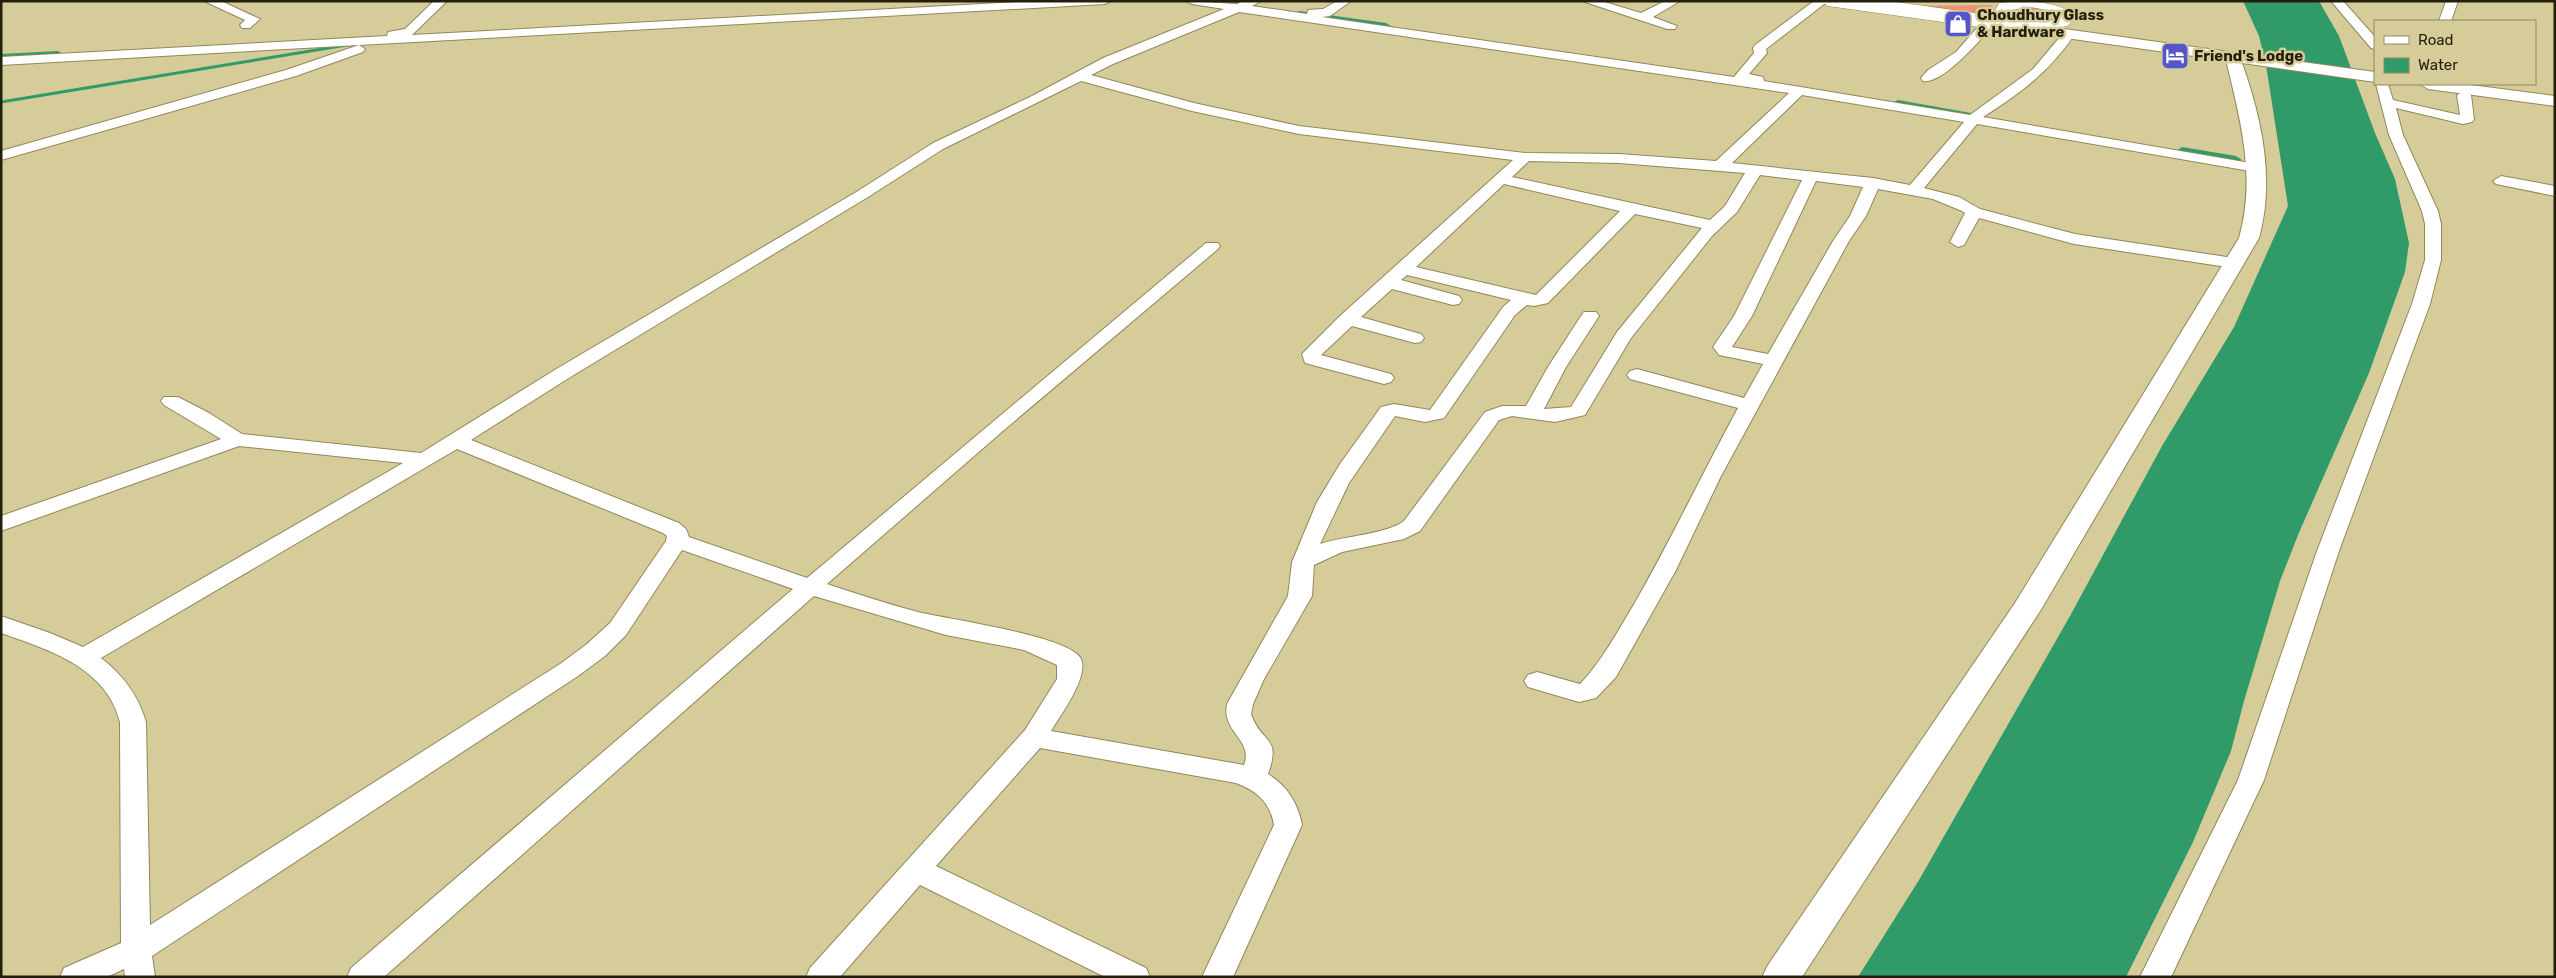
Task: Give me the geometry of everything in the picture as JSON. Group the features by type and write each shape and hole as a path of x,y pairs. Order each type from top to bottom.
{"highway":[{"path":"1828,1 2030,27"},
{"path":"1854,1 2030,27"},
{"path":"1863,1 1909,4 1975,2"},
{"path":"1992,3 2031,2 2052,7 2069,18"},
{"path":"2010,4 2002,9 2005,16 2030,27"}],"main road":[{"path":"2069,18 2119,37"},
{"path":"2030,27 2069,18 2242,59"},
{"path":"2030,27 2119,37 2374,80"},
{"path":"1781,977 2028,608 2249,238 2258,209 2254,141 2242,59"},
{"path":"2435,85 2555,101"},
{"path":"2469,90 2555,95"}],"street":[{"path":"210,1 254,20 246,25"},
{"path":"1,61 329,41 408,33 441,1"},
{"path":"221,43 376,42 1105,1"},
{"path":"1192,1 1249,4 1324,14 1346,1"},
{"path":"1588,1 1671,26"},
{"path":"1641,18 1674,1"},
{"path":"1822,1 1759,48 1761,54 1740,75 1741,77 1976,116 2256,168"},
{"path":"2337,1 2374,44"},
{"path":"2445,20 2452,1"},
{"path":"84,657 456,441 565,372 863,194 938,146 1037,99 1108,61 1249,4 1799,91 1976,116"},
{"path":"1914,190 1976,116 2014,91 2038,72 2069,18"},
{"path":"1928,78 1934,71 1948,65 1964,51 1988,23"},
{"path":"1,156 283,75 376,42"},
{"path":"1078,76 1192,107 1298,130 1525,157 1624,157 1873,183 1914,190 1952,200 1965,204 1974,212 2074,239 2234,263"},
{"path":"2155,977 2216,848 2251,780 2328,551 2418,313 2433,260 2433,224 2430,212 2377,85"},
{"path":"2386,85 2463,120 2467,119 2469,90"},
{"path":"1720,166 1799,91"},
{"path":"1384,378 1312,359 1314,350 1525,157"},
{"path":"1303,562 1318,552 1335,546 1403,534 1412,526 1492,416 1499,412 1532,413 1556,418 1578,411 1624,336 1739,198 1755,170"},
{"path":"1774,361 1726,351 1722,347 1744,316 1810,176"},
{"path":"1502,179 1714,226"},
{"path":"2501,181 2555,191"},
{"path":"1537,681 1579,693 1592,689 1607,671 1665,570 1711,476 1774,361 1836,250 1858,216 1873,183"},
{"path":"1404,268 1523,299 1542,299 1631,209"},
{"path":"1958,242 1974,212"},
{"path":"362,977 881,525 1212,246"},
{"path":"1387,282 1453,300"},
{"path":"1253,777 1261,756 1259,747 1241,723 1238,714 1240,704 1252,679 1300,596 1303,562 1308,543 1329,498 1388,411 1398,410 1426,417 1438,414 1510,311 1523,299"},
{"path":"1532,413 1557,367 1590,316"},
{"path":"1347,319 1415,338"},
{"path":"1637,375 1751,406"},
{"path":"171,401 202,417 237,440"},
{"path":"1,524 237,440 424,459"},
{"path":"75,977 138,963 596,650 618,629 677,541 678,534 671,528 456,441"},
{"path":"677,541 812,587 946,627 1026,644 1061,655 1070,661 1069,679 1034,737 820,977"},
{"path":"1,624 51,642 84,657 106,673 119,689 131,713 136,740 133,772 138,963"},
{"path":"1034,737 1253,777 1270,788 1282,804 1288,826 1217,977"},
{"path":"917,870 1135,977"}],"shaded area":[{"path":"1992,5 1994,16 1911,6"},
{"path":"2021,5 2047,10 2057,18 2052,21 2039,23 2026,21 2010,12 2010,9"}],"water":[{"path":"2243,1 2319,1 2339,36 2375,133 2395,179 2409,243 2405,272 2369,373 2298,535 2280,581 2231,751 2193,842 2126,977 1858,977 1919,880 2070,616 2162,446 2234,327 2288,206 2266,65 2259,36"}],"waterway":[{"path":"1216,1 1257,7"},
{"path":"1300,14 1386,26"},
{"path":"1,102 347,45"},
{"path":"1,57 58,54"},
{"path":"1898,103 1971,116"},
{"path":"2182,151 2236,160"}],"place":[{"name":"Choudhury Glass & Hardware","path":"1958,24"},
{"name":"Friend's Lodge","path":"2175,56"}]}
